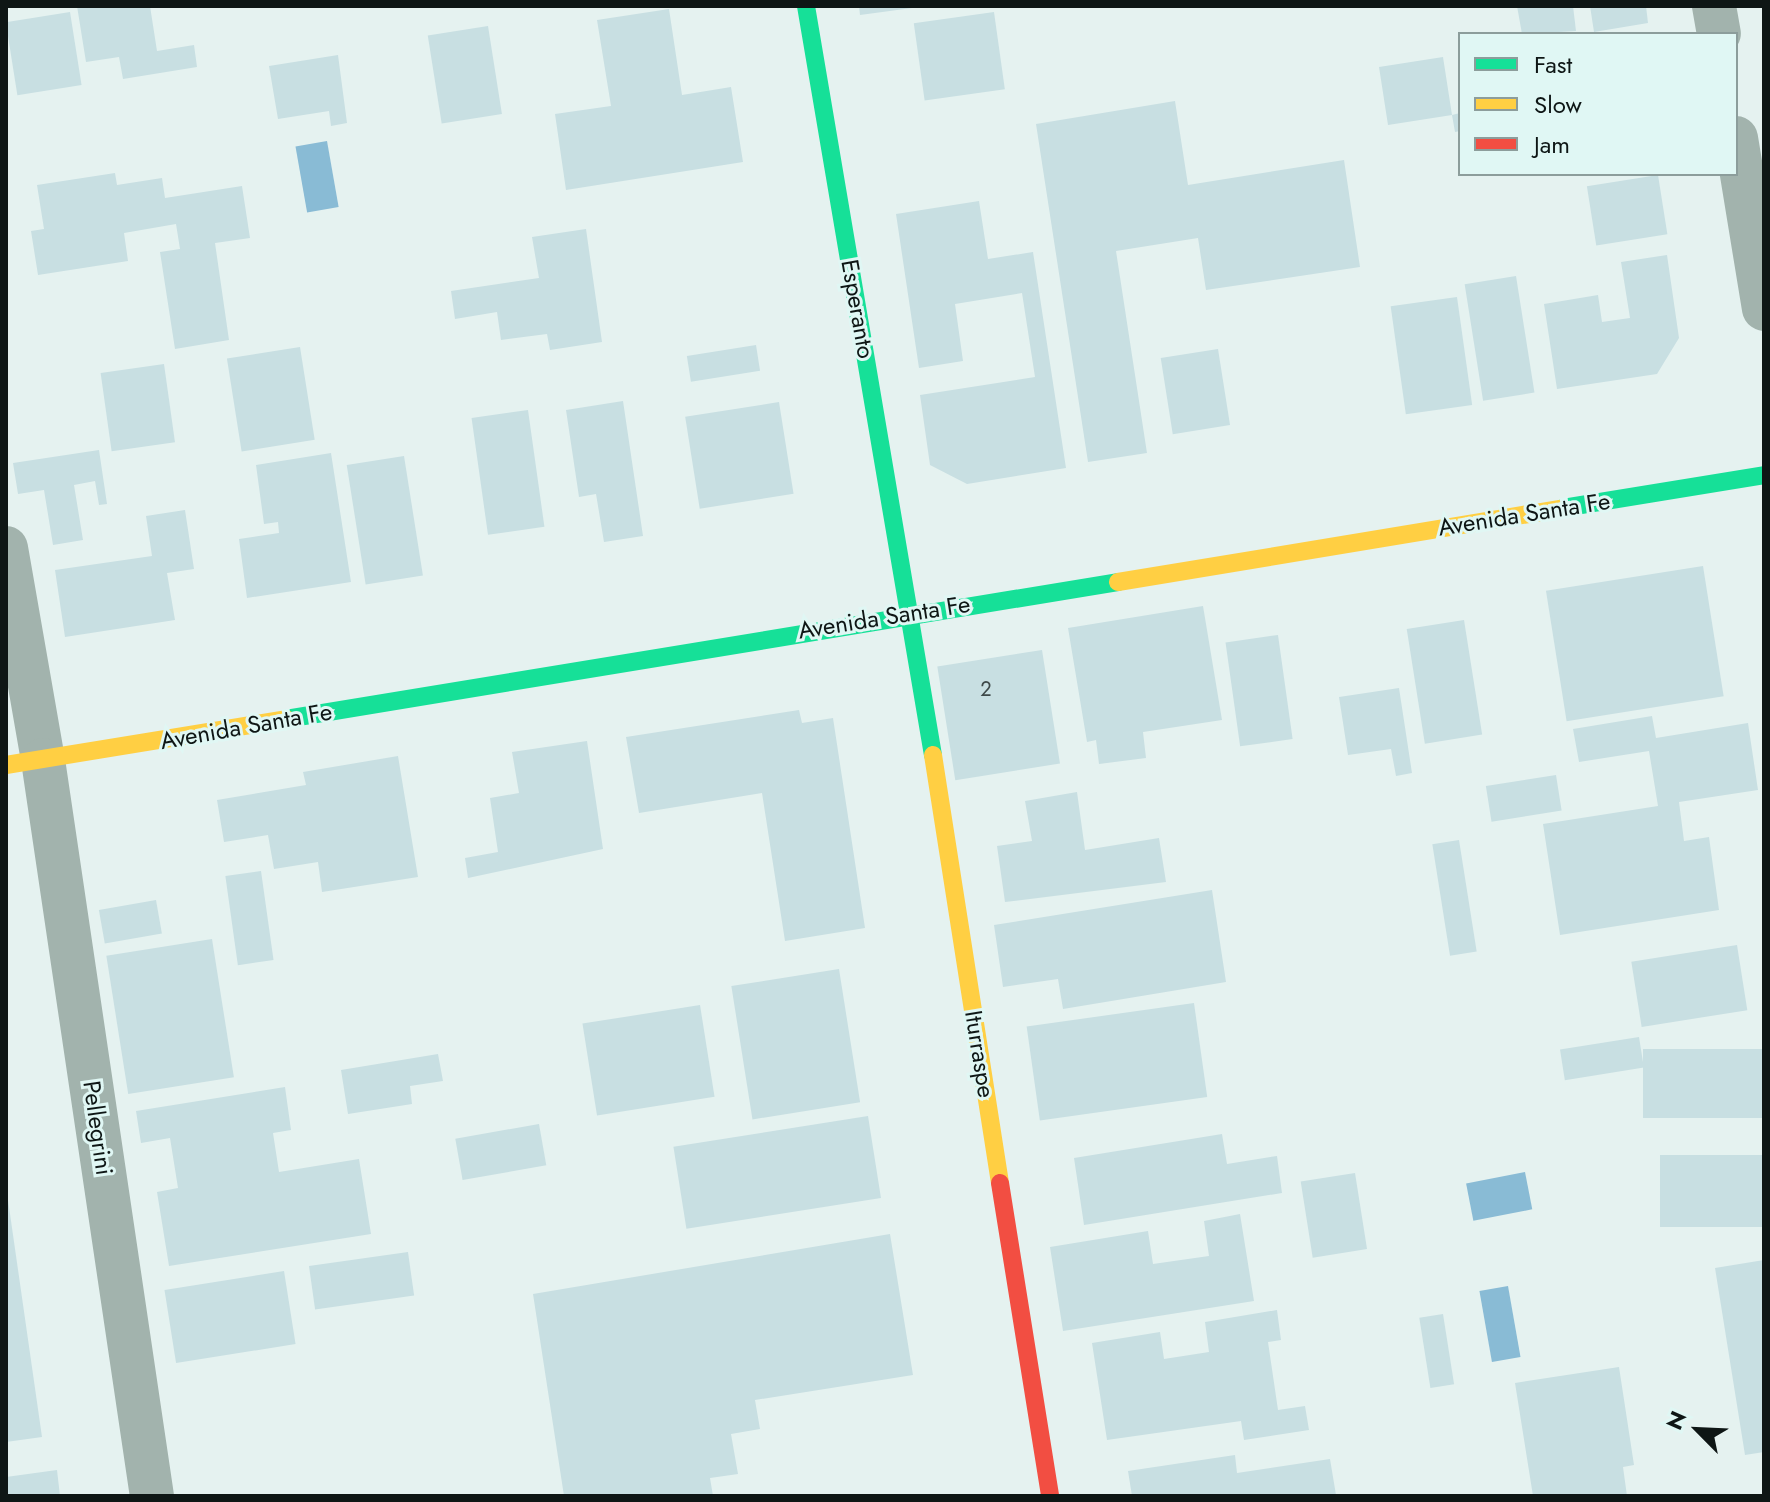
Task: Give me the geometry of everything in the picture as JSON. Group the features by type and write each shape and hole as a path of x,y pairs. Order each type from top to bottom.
{"main road":[{"name":"Esperanto","path":"806,6 910,612"},
{"name":"Avenida Santa Fe","path":"25,763 910,612 1764,475"},
{"name":"Iturraspe","path":"910,612 1050,1496"}],"street":[{"path":"1714,6 1719,32"},
{"path":"1738,150 1764,309"},
{"name":"Pellegrini","path":"6,548 25,763 152,1496"}],"water":[{"path":"327,141 339,207 307,213 295,147"},
{"path":"1525,1172 1532,1209 1473,1221 1466,1183"},
{"path":"1508,1286 1521,1357 1492,1362 1479,1291"}],"building":[{"path":"77,6 150,6 157,51 194,45 197,67 123,79 119,57 86,62"},
{"path":"859,6 912,6 912,8 860,15"},
{"path":"1517,6 1573,6 1576,31 1522,32"},
{"path":"1590,6 1646,6 1648,23 1594,32"},
{"path":"669,9 682,95 731,87 743,162 566,190 555,114 611,106 597,20"},
{"path":"70,12 82,85 17,95 6,22"},
{"path":"994,12 1005,89 925,101 914,23"},
{"path":"488,26 502,114 442,123 428,36"},
{"path":"338,55 347,123 331,126 329,111 278,119 269,66"},
{"path":"1443,57 1452,115 1388,125 1379,67"},
{"path":"1175,101 1188,185 1344,160 1360,267 1206,290 1198,238 1116,251 1147,453 1088,462 1036,124"},
{"path":"1458,114 1458,131 1455,132 1452,115"},
{"path":"115,173 117,185 162,178 165,198 242,186 250,238 215,243 229,340 175,349 160,252 180,249 176,224 124,233 128,261 38,275 31,231 44,229 37,185"},
{"path":"1658,176 1667,234 1596,246 1587,186"},
{"path":"979,201 988,259 1033,252 1066,468 967,484 930,465 920,395 1035,377 1022,293 955,304 963,361 919,368 896,214"},
{"path":"586,229 602,342 550,350 547,334 501,340 497,312 455,319 451,291 539,278 532,237"},
{"path":"1667,255 1679,338 1657,374 1557,389 1544,304 1598,295 1602,322 1630,318 1621,262"},
{"path":"1516,276 1534,393 1483,401 1465,284"},
{"path":"1457,297 1472,405 1406,414 1391,306"},
{"path":"756,345 760,371 691,382 687,356"},
{"path":"300,347 315,440 242,451 227,359"},
{"path":"1218,349 1230,425 1173,434 1161,358"},
{"path":"164,364 175,442 112,451 101,373"},
{"path":"623,401 643,536 604,542 596,494 579,497 566,410"},
{"path":"779,402 794,494 700,509 685,417"},
{"path":"528,410 544,527 488,535 472,418"},
{"path":"99,450 107,504 99,505 95,481 74,485 83,540 53,545 44,490 18,494 13,463"},
{"path":"331,453 351,582 247,598 239,539 279,533 278,522 264,524 256,465"},
{"path":"404,456 423,576 366,585 347,465"},
{"path":"185,510 194,569 167,573 175,620 65,637 55,570 152,556 146,516"},
{"path":"1703,566 1724,696 1567,721 1546,591"},
{"path":"1203,606 1222,720 1143,732 1146,758 1099,764 1096,740 1087,742 1068,628"},
{"path":"1464,620 1482,735 1425,744 1407,629"},
{"path":"1278,635 1293,739 1240,746 1226,642"},
{"path":"1042,650 1060,764 955,780 937,667"},
{"path":"1399,688 1412,773 1396,776 1391,749 1348,755 1339,697"},
{"path":"799,710 802,723 833,718 865,928 785,941 762,793 639,813 626,737"},
{"path":"1652,716 1656,738 1748,723 1758,790 1679,802 1684,841 1709,837 1719,910 1560,935 1543,824 1658,806 1649,751 1579,762 1573,729"},
{"path":"587,741 603,849 468,878 465,858 498,852 490,798 519,793 512,752"},
{"path":"398,756 418,877 322,892 318,862 274,869 268,835 224,842 217,800 306,785 303,772"},
{"path":"1556,775 1562,811 1492,822 1486,786"},
{"path":"1077,792 1085,850 1159,838 1166,882 1005,902 997,846 1032,841 1025,801"},
{"path":"1459,840 1477,952 1450,956 1432,844"},
{"path":"261,871 274,960 238,965 225,876"},
{"path":"1212,890 1226,982 1063,1009 1058,979 1003,987 994,925"},
{"path":"156,900 162,933 105,944 99,910"},
{"path":"212,939 234,1077 128,1094 106,956"},
{"path":"1737,945 1747,1010 1642,1027 1631,962"},
{"path":"839,969 860,1102 752,1119 731,986"},
{"path":"1194,1003 1207,1097 1040,1121 1027,1027"},
{"path":"700,1005 715,1097 597,1115 582,1024"},
{"path":"1639,1037 1644,1068 1565,1080 1560,1050"},
{"path":"1643,1049 1764,1049 1764,1118 1643,1118"},
{"path":"438,1054 443,1081 410,1086 412,1104 348,1114 341,1070"},
{"path":"285,1087 291,1130 273,1133 279,1172 359,1159 371,1234 169,1266 157,1192 178,1188 170,1138 141,1143 136,1111"},
{"path":"868,1116 881,1198 686,1229 673,1147"},
{"path":"539,1124 546,1165 463,1180 455,1139"},
{"path":"1222,1134 1227,1164 1277,1156 1282,1193 1084,1225 1074,1158"},
{"path":"1660,1155 1764,1155 1764,1227 1660,1227"},
{"path":"1355,1173 1367,1249 1313,1258 1301,1182"},
{"path":"6,1186 42,1437 6,1442"},
{"path":"1240,1214 1254,1301 1063,1331 1050,1247 1148,1231 1153,1264 1209,1256 1204,1221"},
{"path":"890,1234 913,1375 755,1400 760,1429 731,1434 738,1474 710,1478 713,1496 564,1496 533,1294"},
{"path":"408,1252 414,1296 315,1309 309,1266"},
{"path":"1764,1260 1764,1452 1745,1455 1715,1268"},
{"path":"284,1271 296,1344 176,1363 164,1290"},
{"path":"1277,1310 1281,1340 1268,1342 1278,1410 1305,1406 1309,1430 1244,1440 1241,1421 1107,1440 1092,1343 1160,1332 1164,1359 1209,1352 1205,1322"},
{"path":"1443,1314 1454,1384 1430,1388 1419,1318"},
{"path":"1619,1367 1634,1465 1623,1467 1627,1496 1533,1496 1515,1383"},
{"path":"1235,1455 1237,1473 1330,1459 1336,1495 1132,1496 1128,1471"},
{"path":"57,1470 60,1496 6,1496 6,1477"}],"traffic: fast":[{"path":"806,6 933,755"},
{"path":"1563,508 1764,475"},
{"path":"286,719 1118,582"}],"traffic: slow":[{"path":"1118,582 1563,508"},
{"path":"6,765 286,719"},
{"path":"933,755 1000,1183"}],"traffic: jam":[{"path":"1000,1183 1050,1496"}]}
